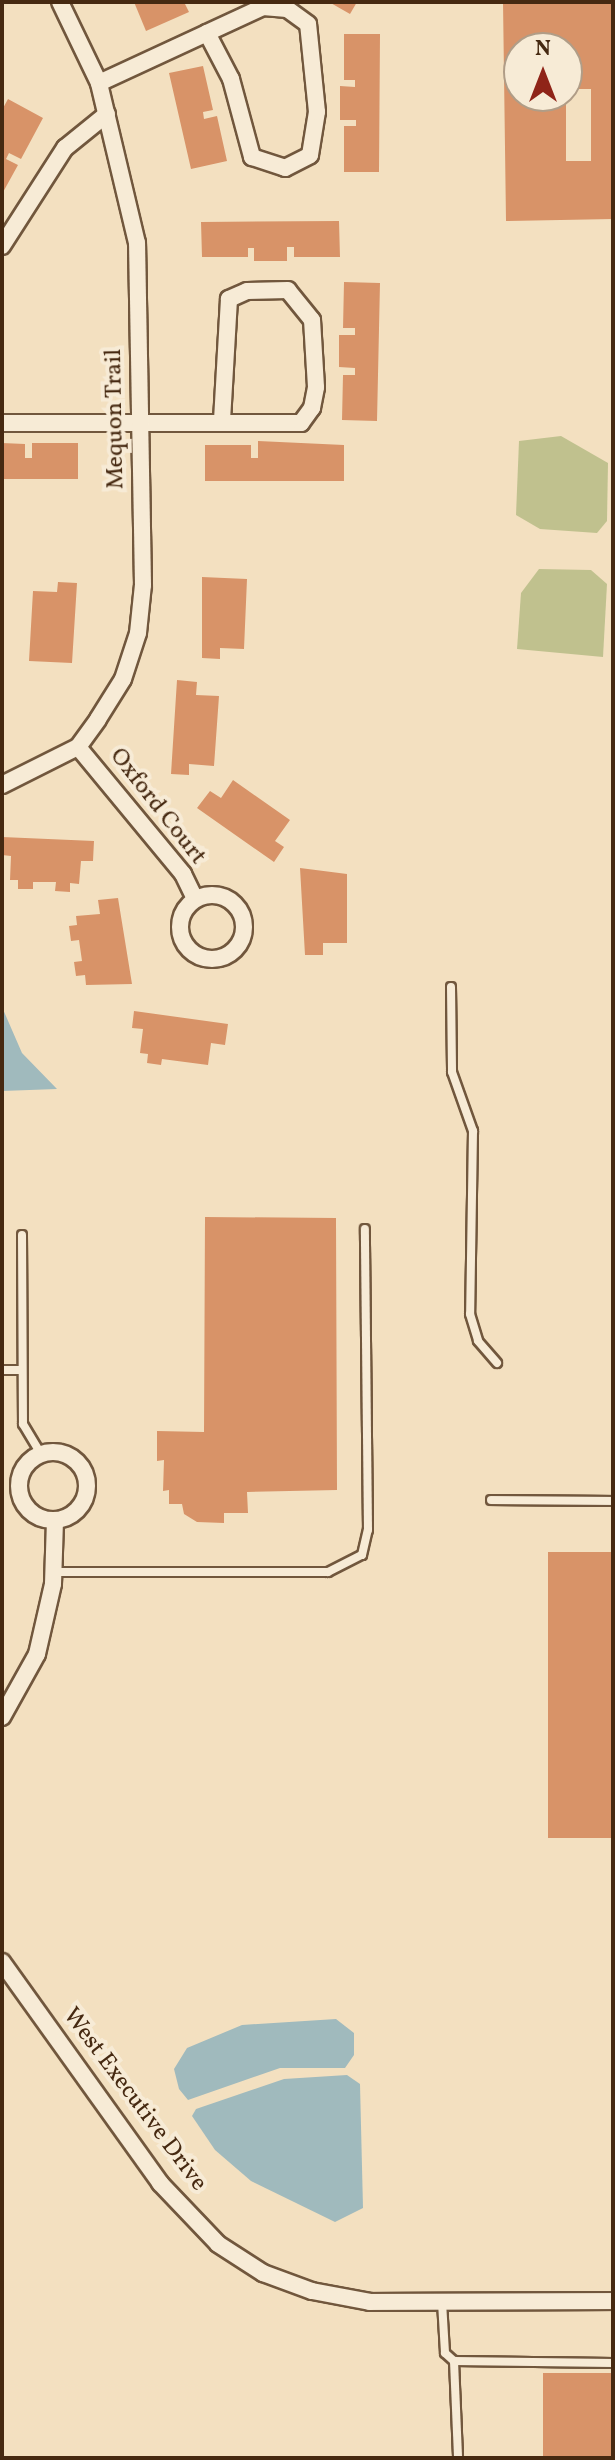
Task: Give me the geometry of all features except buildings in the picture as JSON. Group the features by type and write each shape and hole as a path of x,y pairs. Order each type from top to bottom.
{"street":[{"name":"Mequon Trail","path":"2,785 78,747 123,679 138,633 143,585 137,243 99,83 60,2"},
{"path":"99,83 263,7 287,9 308,24 317,112 310,155 285,168 252,157 231,79 207,33"},
{"path":"2,246 65,148 107,114"},
{"path":"2,423 301,423 312,408 312,320 288,290 247,291 229,299 222,421"},
{"name":"Oxford Court","path":"78,747 183,874 195,899"},
{"path":"41,1454 65,1454 87,1479 84,1503 77,1512 55,1521 26,1508 19,1488 25,1467 41,1454"},
{"path":"2,1717 37,1654 53,1572 55,1521"},
{"name":"West Executive Drive","path":"2,1962 160,2183 218,2244 263,2273 312,2291 370,2302 613,2301"}],"lane":[{"path":"451,987 452,1072 473,1131 470,1314 478,1341 497,1363"},
{"path":"53,1572 328,1572 362,1555 368,1530 365,1229"},
{"path":"22,1235 20,1370 23,1424 41,1454"},
{"path":"2,1370 20,1370"},
{"path":"491,1500 613,1501"},
{"path":"442,2302 445,2353 454,2361 613,2363"},
{"path":"454,2361 458,2458"}],"green space":[{"path":"561,436 608,463 607,521 597,533 540,529 516,515 519,441"},
{"path":"539,569 591,570 607,584 603,657 517,649 521,593"}],"water":[{"path":"2,1007 22,1053 57,1089 2,1091"},
{"path":"336,2019 354,2033 354,2055 345,2068 280,2068 188,2100 179,2089 174,2069 187,2048 242,2025"},
{"path":"347,2075 360,2084 363,2208 335,2222 251,2181 215,2150 192,2116 196,2109 284,2079"}]}
